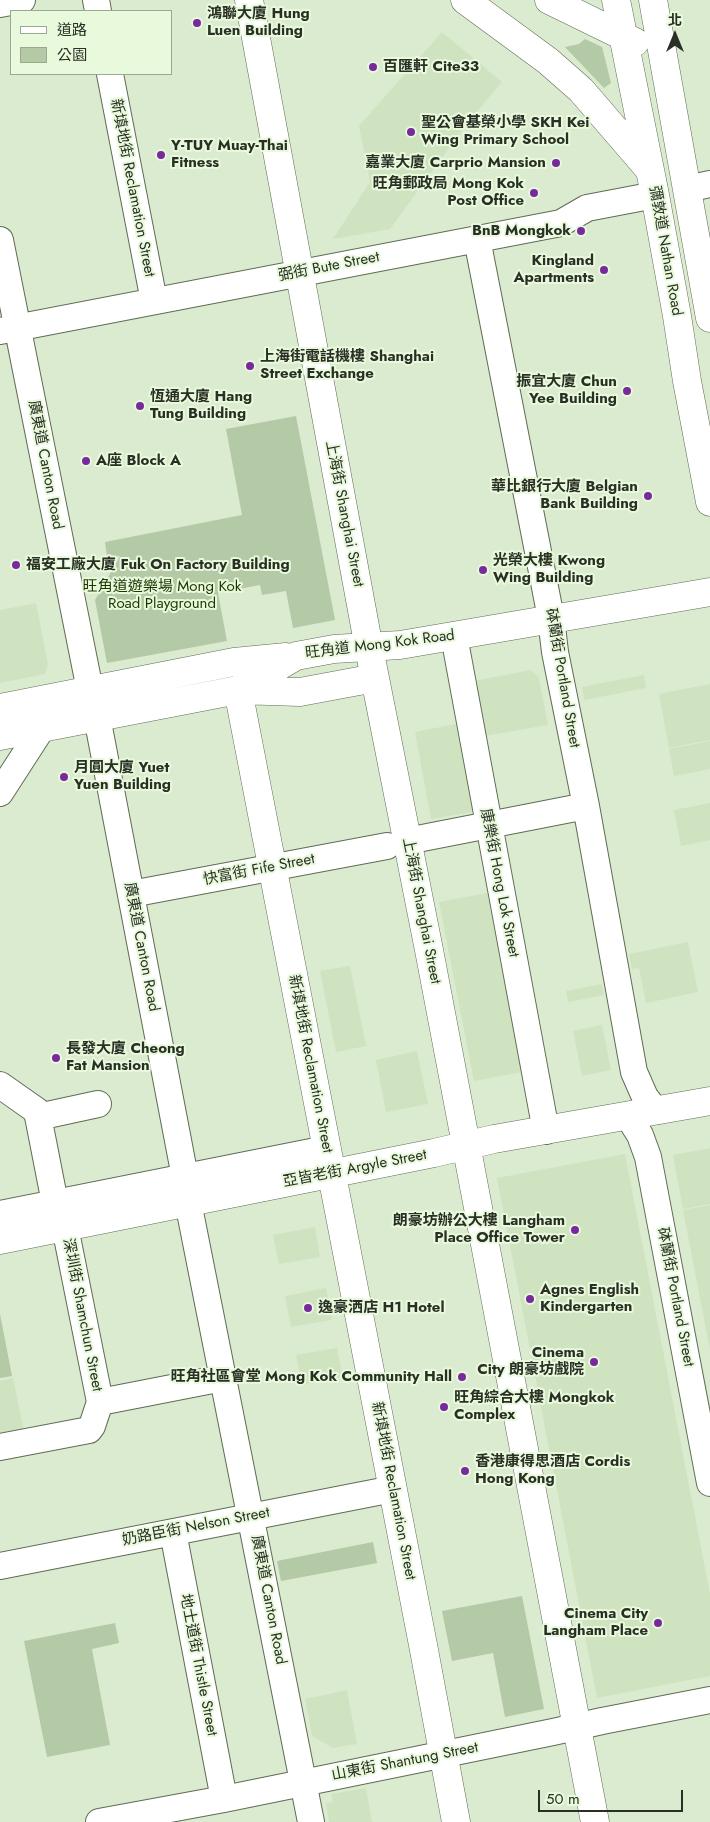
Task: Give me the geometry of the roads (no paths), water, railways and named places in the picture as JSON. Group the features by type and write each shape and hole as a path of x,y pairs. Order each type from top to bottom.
{"main road":[{"name":"上海街 Shanghai Street","path":"249,0 375,678 397,843 466,1145 595,1822"},
{"path":"465,0 548,61 581,90 653,182"},
{"path":"549,0 662,54"},
{"name":"彌敦道 Nathan Road","path":"616,0 653,182 687,382 710,502"},
{"path":"653,0 662,54 699,187 710,318"},
{"name":"旺角道 Mong Kok Road","path":"0,736 238,690 296,656 334,649 400,645 710,592"},
{"path":"0,708 234,662 296,656"},
{"path":"238,690 300,692 375,678"},
{"name":"新填地街 Reclamation Street","path":"238,690 456,1822"},
{"name":"亞皆老街 Argyle Street","path":"0,1240 60,1215 329,1161 466,1145 710,1101"}],"street":[{"path":"0,4 22,0"},
{"name":"新填地街 Reclamation Street","path":"110,75 154,301"},
{"name":"弼街 Bute Street","path":"8,329 561,223 587,208 653,182"},
{"name":"砵蘭街 Portland Street","path":"477,239 551,618 556,658 586,806 634,1072 645,1097 656,1112"},
{"name":"廣東道 Canton Road","path":"0,240 8,329 90,690"},
{"name":"康樂街 Hong Lok Street","path":"454,636 546,1131"},
{"name":"廣東道 Canton Road","path":"97,717 223,1378 312,1822"},
{"path":"0,793 42,728"},
{"name":"快富街 Fife Street","path":"130,894 586,806"},
{"path":"0,1085 37,1111 38,1117 98,1104"},
{"name":"砵蘭街 Portland Street","path":"628,1116 640,1135 648,1157 710,1483"},
{"name":"深圳街 Shamchun Street","path":"38,1117 100,1402"},
{"name":"亞皆老街 Argyle Street","path":"0,1214 60,1215"},
{"path":"0,1447 89,1430 100,1402 223,1378"},
{"name":"奶路臣街 Nelson Street","path":"0,1566 393,1489"},
{"name":"地士道街 Thistle Street","path":"173,1532 224,1799"},
{"name":"山東街 Shantung Street","path":"100,1822 142,1819 224,1799 710,1700"}],"place":[{"name":"鴻聯大廈 Hung Luen Building","path":"197,23"},
{"name":"百匯軒 Cite33","path":"373,67"},
{"name":"聖公會基榮小學 SKH Kei Wing Primary School","path":"411,132"},
{"name":"Y-TUY Muay-Thai Fitness","path":"161,155"},
{"name":"嘉業大廈 Carprio Mansion","path":"556,163"},
{"name":"旺角郵政局 Mong Kok Post Office","path":"534,193"},
{"name":"BnB Mongkok","path":"581,231"},
{"name":"Kingland Apartments","path":"604,270"},
{"name":"上海街電話機樓 Shanghai Street Exchange","path":"250,366"},
{"name":"振宜大廈 Chun Yee Building","path":"627,391"},
{"name":"恆通大廈 Hang Tung Building","path":"140,406"},
{"name":"A座 Block A","path":"86,461"},
{"name":"華比銀行大廈 Belgian Bank Building","path":"648,496"},
{"name":"福安工廠大廈 Fuk On Factory Building","path":"16,565"},
{"name":"光榮大樓 Kwong Wing Building","path":"483,570"},
{"name":"月圓大廈 Yuet Yuen Building","path":"64,777"},
{"name":"長發大廈 Cheong Fat Mansion","path":"56,1058"},
{"name":"朗豪坊辦公大樓 Langham Place Office Tower","path":"575,1230"},
{"name":"Agnes English Kindergarten","path":"530,1299"},
{"name":"逸豪洒店 H1 Hotel","path":"308,1308"},
{"name":"Cinema City 朗豪坊戲院","path":"594,1362"},
{"name":"旺角社區會堂 Mong Kok Community Hall","path":"462,1377"},
{"name":"旺角綜合大樓 Mongkok Complex","path":"444,1407"},
{"name":"香港康得思酒店 Cordis Hong Kong","path":"465,1471"},
{"name":"Cinema City Langham Place","path":"658,1623"}],"park label":[{"name":"旺角道遊樂場 Mong Kok Road Playground","path":"162,596"}]}
